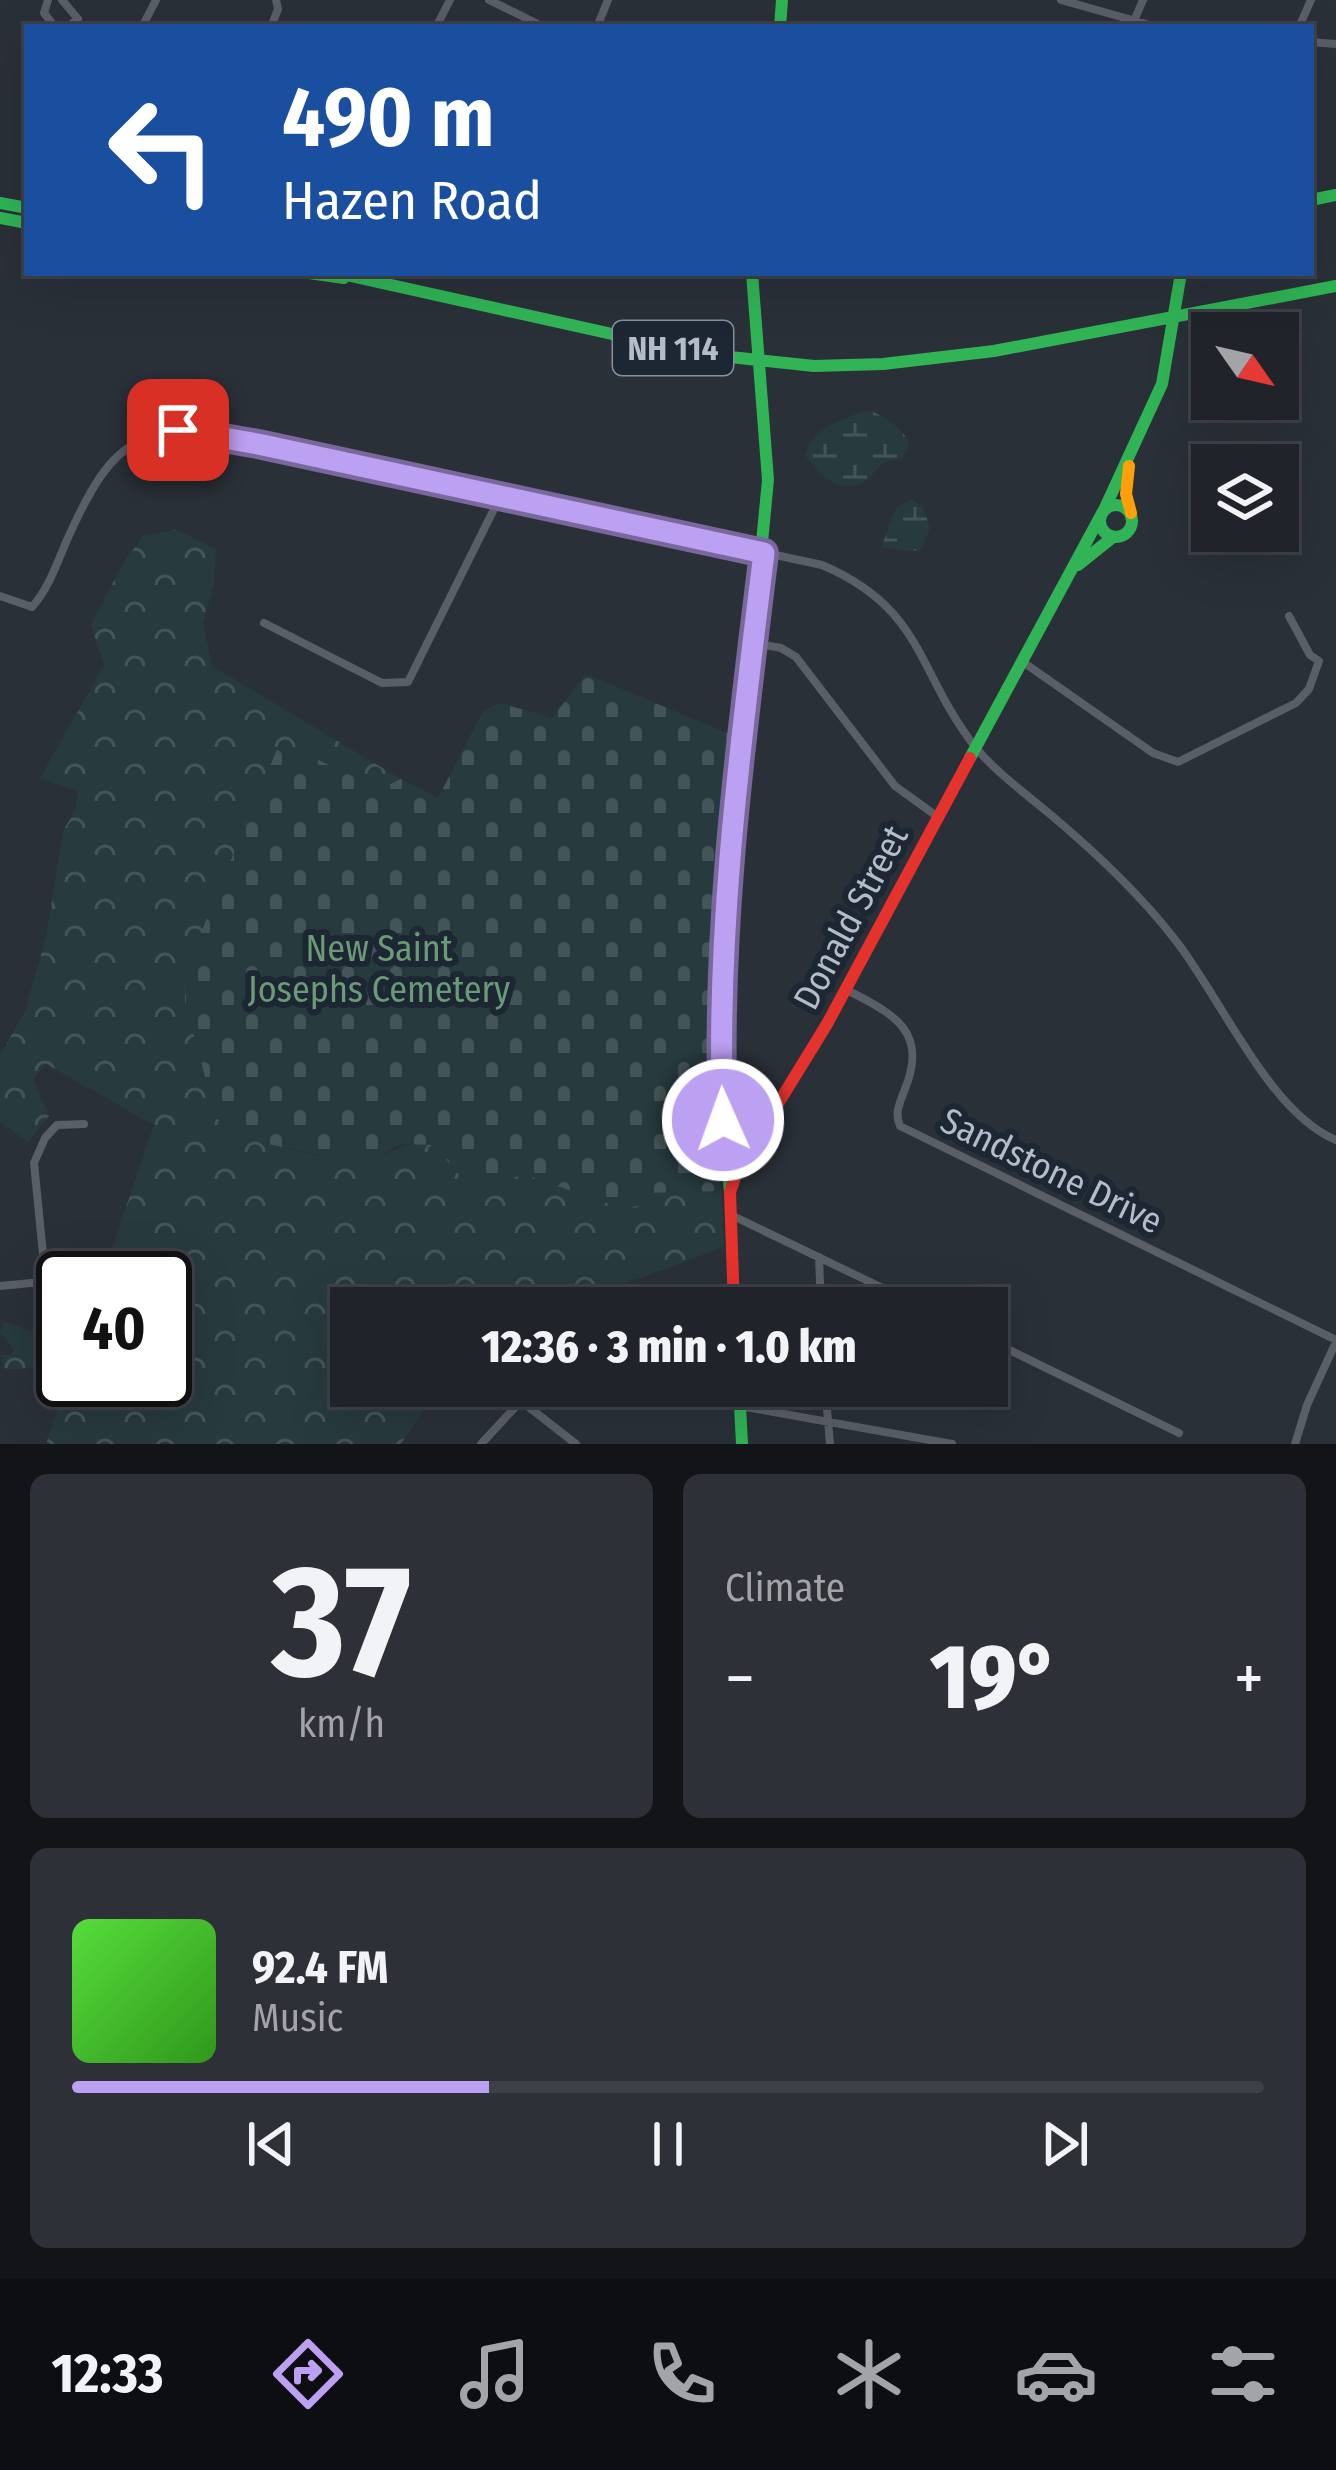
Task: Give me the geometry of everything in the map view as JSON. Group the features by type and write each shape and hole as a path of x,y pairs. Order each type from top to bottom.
{"street":[{"path":"62,0 82,23"},
{"path":"489,0 538,24"},
{"path":"1061,0 1146,24"},
{"path":"1134,21 1143,0"},
{"name":"NH 114","path":"333,276 357,279"},
{"name":"NH 114","path":"347,276 702,354 798,365 912,362 1175,319 1336,286"},
{"path":"730,1192 721,1050 725,938 768,484 752,276"},
{"name":"Donald Street","path":"733,1287 730,1192 749,1145 845,989 1076,567 1162,384 1181,276"},
{"path":"0,596 32,607 47,587 106,464 127,447 178,430 822,565 847,576 891,608 976,748 1138,896 1190,958 1279,1095 1317,1132 1336,1141"},
{"name":"Donald Street","path":"1076,567 1112,537 1131,530 1126,494 1130,457"},
{"path":"263,623 382,683 408,682 500,497"},
{"path":"1112,537 1103,531 1102,512 1119,505 1132,514"},
{"path":"1023,662 1153,753 1178,762 1306,694 1319,661 1310,655 1289,616"},
{"path":"753,643 782,648 796,657 895,786 938,817"},
{"name":"Sandstone Drive","path":"845,989 896,1018 910,1039 913,1065 898,1108 900,1126 1336,1341"},
{"path":"43,1251 34,1163 57,1125 84,1124"},
{"path":"726,1149 749,1145"},
{"path":"730,1215 881,1287"},
{"path":"819,1257 820,1287"},
{"path":"0,1286 36,1282"},
{"path":"1295,1444 1336,1341"},
{"path":"1008,1349 1179,1432"},
{"path":"481,1444 521,1401 575,1444"},
{"path":"740,1407 742,1444"},
{"path":"746,1407 952,1444"},
{"path":"827,1407 830,1444"}],"green space":[{"path":"869,410 899,429 907,450 859,484 833,482 805,455 808,446 830,425"},
{"path":"912,499 923,507 930,527 921,551 881,548 896,508"},
{"path":"177,530 216,549 214,583 203,623 212,666 401,779 381,790 280,743 221,884 185,1001 216,1118 271,1143 328,1157 369,1157 414,1144 432,1145 487,1181 525,1175 542,1178 624,1209 648,1193 721,1191 724,1247 616,1287 330,1287 330,1407 425,1407 401,1444 46,1444 59,1407 192,1407 192,1251 111,1251 154,1125 46,1064 33,1079 49,1116 28,1142 0,1122 0,1056 25,1011 46,938 63,831 76,809 78,791 40,778 104,666 91,625 122,565 144,535"},
{"name":"New Saint Josephs Cemetery","path":"586,674 734,736 714,1063 721,1191 648,1193 639,1207 624,1209 525,1175 487,1181 462,1178 434,1145 401,1144 376,1157 333,1158 259,1142 216,1118 185,1001 185,971 280,742 380,789 401,779 438,798 483,711 500,703 552,718"},
{"path":"4,1321 36,1334 36,1365 4,1369 0,1355 14,1350 0,1332"}],"traffic: fast":[{"path":"780,24 782,0"},
{"path":"1314,199 1336,195"},
{"path":"0,203 24,207"},
{"path":"0,218 24,222"},
{"path":"330,276 344,278"},
{"path":"351,276 702,354 814,366 883,364 994,351 1336,286"},
{"path":"730,1192 722,1107 724,936 768,480 752,276"},
{"path":"1104,510 1162,384 1180,276"},
{"path":"1116,505 1128,509 1132,521 1128,533 1116,537 1104,533 1100,521 1104,509 1116,505"},
{"path":"970,758 1101,515"},
{"path":"1078,565 1113,537"},
{"path":"740,1407 742,1444"}],"traffic: slow":[{"path":"1129,466 1126,494 1131,513"}],"traffic: jam":[{"path":"733,1287 730,1192 738,1169 827,1024 970,758"}],"route":[{"path":"178,430 764,553 727,899 723,1120"}]}
